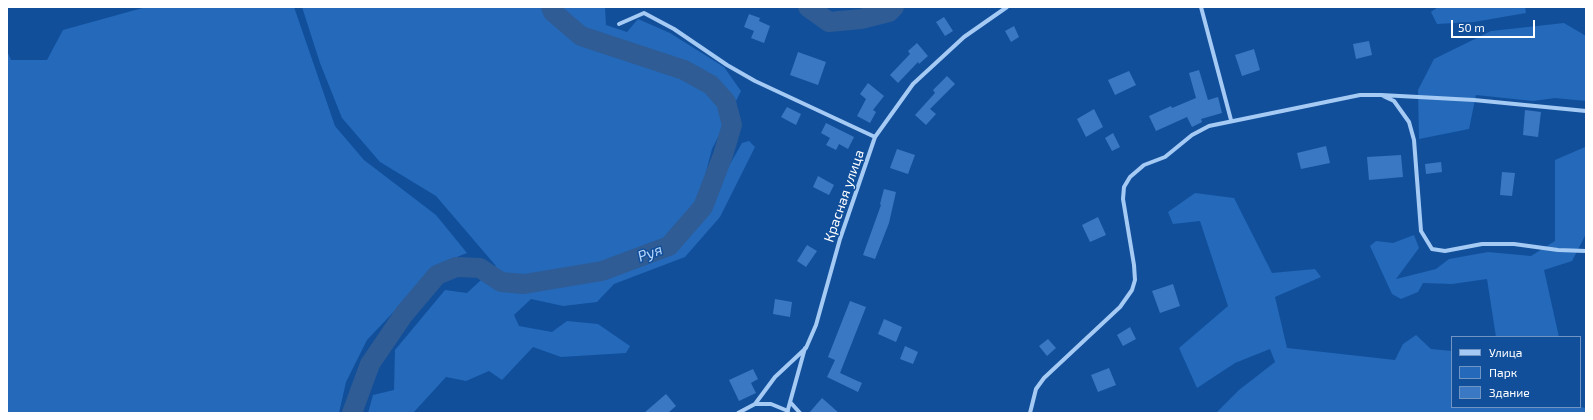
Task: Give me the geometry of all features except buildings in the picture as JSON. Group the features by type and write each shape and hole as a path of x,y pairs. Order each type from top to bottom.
{"street":[{"name":"Красная улица","path":"738,413 755,404 775,377 806,348 816,325 840,239 876,138 913,84 964,37 1007,7"},
{"path":"1201,7 1231,120"},
{"path":"619,24 644,13 674,29 726,65 755,81 876,138"},
{"path":"1030,413 1036,390 1044,378 1120,307 1132,290 1135,280 1134,265 1123,199 1124,187 1130,177 1144,165 1165,156 1203,129 1231,120 1250,119 1289,109 1360,95 1474,100 1586,111"},
{"path":"1381,95 1394,100 1409,122 1414,140 1421,231 1432,249 1445,251 1482,244 1514,244 1558,250 1586,251"},
{"path":"755,404 771,404 788,412 806,348"},
{"path":"791,403 800,413"}],"green space":[{"path":"146,7 294,7 335,126 364,160 436,215 467,253 439,264 367,340 346,382 339,413 7,413 7,51 11,60 47,60 63,30"},
{"path":"302,7 605,7 606,25 627,32 638,19 670,33 724,67 741,91 712,149 701,191 712,191 725,173 742,143 749,141 755,147 720,217 685,257 614,284 597,302 563,306 531,299 514,315 519,326 552,332 567,321 598,324 630,346 626,353 561,357 533,347 502,380 489,371 466,381 446,377 413,413 368,413 373,395 394,390 395,350 445,290 467,293 496,266 436,196 380,162 342,118 320,63"},
{"path":"1438,7 1525,7 1526,13 1474,22 1437,24 1431,12"},
{"path":"1564,23 1586,36 1586,101 1555,98 1533,101 1476,95 1469,129 1419,139 1418,90 1434,59 1491,31"},
{"path":"1586,143 1586,234 1572,261 1544,270 1559,336 1496,336 1487,279 1452,284 1423,283 1418,292 1401,299 1392,294 1370,246 1376,241 1393,243 1414,235 1419,248 1396,279 1436,269 1449,259 1488,252 1531,256 1555,241 1555,160 1585,147"},
{"path":"1195,193 1234,198 1272,273 1315,269 1321,277 1275,297 1287,348 1395,360 1403,344 1416,335 1431,349 1451,351 1451,408 1581,407 1586,408 1586,413 1216,413 1239,390 1275,362 1270,349 1235,363 1197,388 1179,348 1228,306 1200,221 1173,224 1168,212"}],"waterway":[{"name":"Руя","path":"352,413 370,364 404,314 437,275 456,267 480,268 501,282 524,284 602,271 669,246 703,207 723,155 732,125 726,102 711,85 684,70 581,36 553,12 551,7"},
{"name":"Руя","path":"808,7 829,22 861,19 889,12 894,7"}]}
